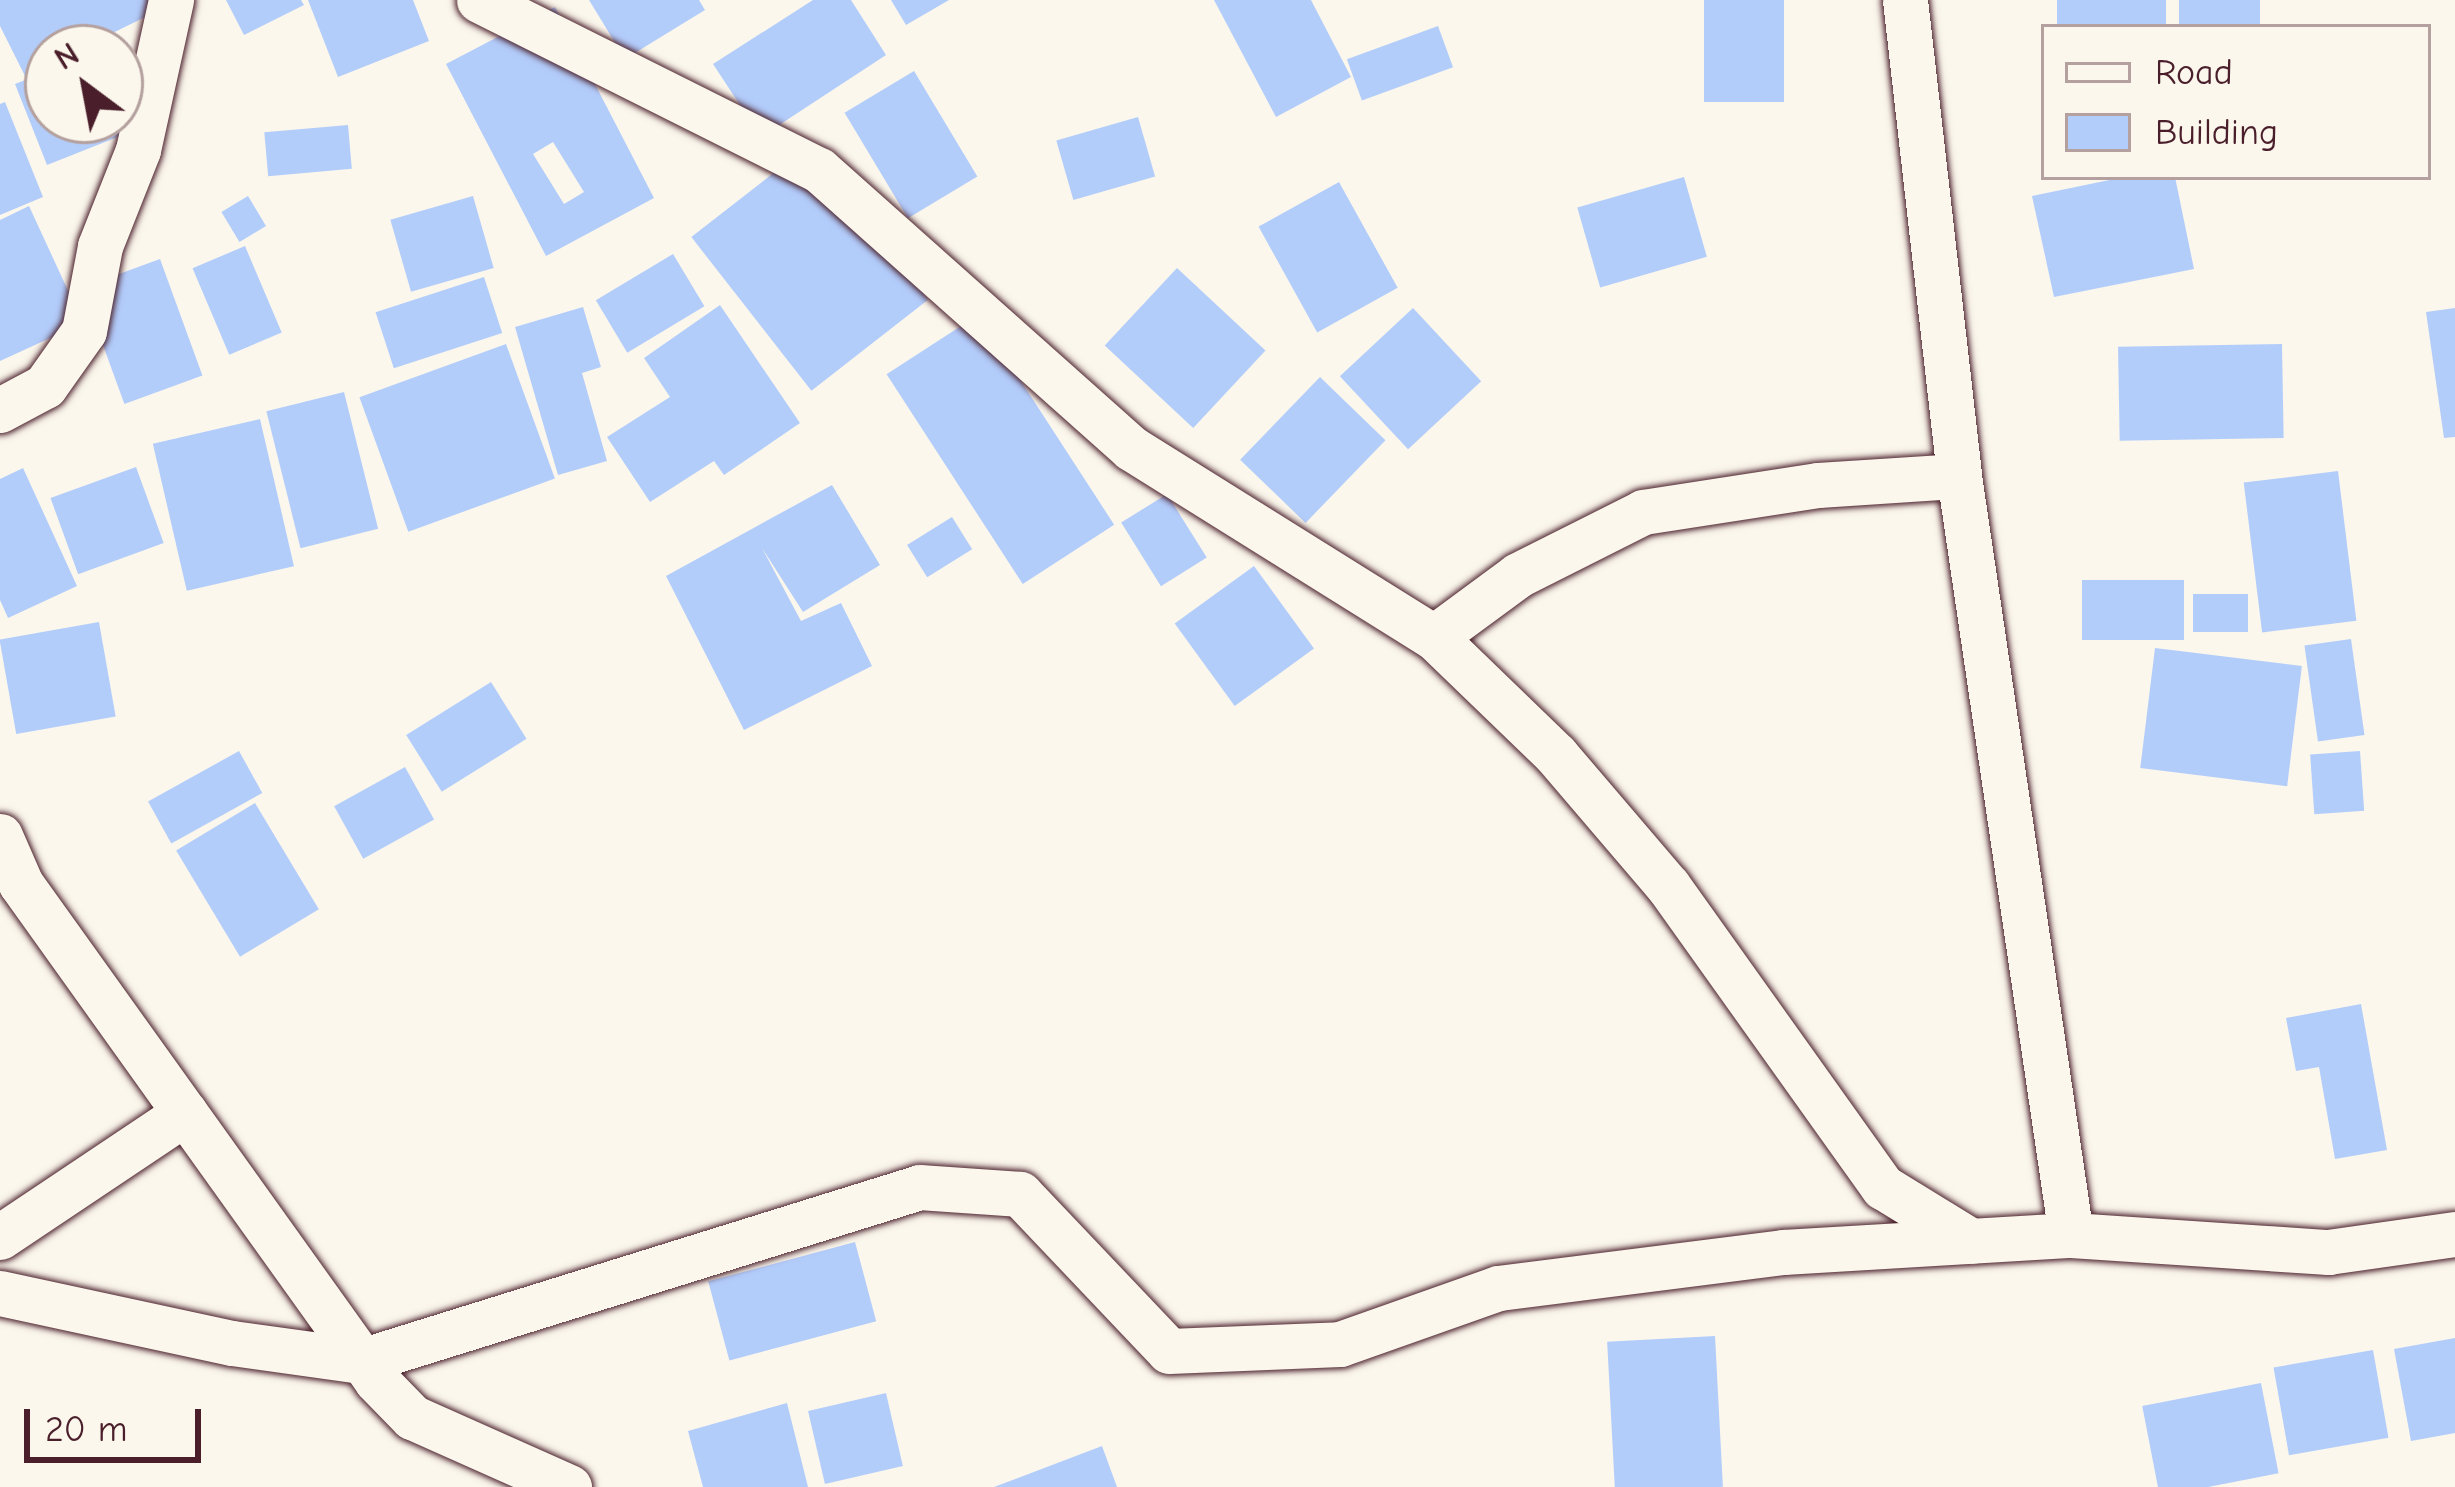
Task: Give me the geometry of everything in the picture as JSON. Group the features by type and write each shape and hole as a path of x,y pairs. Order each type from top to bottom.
{"street":[{"path":"0,410 45,386 84,331 100,247 138,150 171,0"},
{"path":"478,0 819,170 1131,448 1434,637 1556,755 1668,886 1883,1187 1971,1241"},
{"path":"1905,0 1959,476 2071,1235"},
{"path":"1434,637 1518,575 1643,512 1818,485 1959,476"},
{"path":"0,836 22,884 361,1360 412,1417 569,1487"},
{"path":"0,1237 185,1113"},
{"path":"0,1293 232,1343 361,1360 920,1187 1020,1194 1169,1351 1340,1344 1498,1288 1783,1252 2071,1235 2328,1252 2455,1234"}],"building":[{"path":"0,0 180,0 131,24 24,24 24,74 0,26"},
{"path":"226,0 301,0 304,5 244,35"},
{"path":"308,0 413,0 429,41 338,77"},
{"path":"589,0 699,0 705,10 625,59"},
{"path":"813,0 851,0 886,55 761,137 713,64"},
{"path":"891,0 949,0 906,25"},
{"path":"1214,0 1311,0 1351,77 1276,117"},
{"path":"1704,0 1784,0 1784,102 1704,102"},
{"path":"2057,0 2166,0 2166,24 2057,24"},
{"path":"2179,0 2260,0 2260,24 2179,24"},
{"path":"555,7 654,198 546,256 446,64","holes":["553,142 584,192 564,204 533,154"]},
{"path":"1438,26 1453,67 1362,101 1347,59"},
{"path":"914,71 977,176 908,218 845,113"},
{"path":"24,80 24,107 15,84"},
{"path":"144,100 153,123 144,127"},
{"path":"5,102 43,197 0,215 0,104"},
{"path":"1138,117 1155,177 1073,200 1056,140"},
{"path":"348,125 352,169 268,176 264,132"},
{"path":"39,144 100,144 47,165"},
{"path":"808,146 928,300 811,391 691,237"},
{"path":"1684,177 1707,257 1600,287 1577,208"},
{"path":"2109,180 2176,180 2194,269 2054,297 2032,196"},
{"path":"1339,182 1398,288 1317,332 1259,227"},
{"path":"248,196 266,226 239,242 221,212"},
{"path":"473,196 494,268 411,292 390,220"},
{"path":"29,206 83,323 0,361 0,220"},
{"path":"245,246 282,333 229,355 193,268"},
{"path":"673,254 704,306 627,353 596,300"},
{"path":"160,259 202,376 124,404 82,287"},
{"path":"1177,268 1265,351 1193,428 1105,346"},
{"path":"484,277 502,333 394,368 376,312"},
{"path":"720,305 800,423 724,475 714,461 650,502 607,437 670,397 644,358"},
{"path":"583,307 601,367 582,373 607,461 558,475 515,327"},
{"path":"1413,308 1481,381 1408,449 1340,376"},
{"path":"2455,308 2455,437 2444,438 2426,312"},
{"path":"978,315 1114,525 1023,584 887,374"},
{"path":"506,344 555,478 408,532 359,397"},
{"path":"2282,344 2284,438 2120,441 2118,347"},
{"path":"1320,377 1385,440 1306,523 1240,460"},
{"path":"344,392 378,529 300,548 266,411"},
{"path":"260,419 294,566 187,591 153,444"},
{"path":"136,467 164,543 78,574 50,498"},
{"path":"23,468 77,586 8,618 0,600 0,479"},
{"path":"2338,471 2356,621 2262,632 2244,483"},
{"path":"832,485 880,565 803,612 762,548 801,621 841,603 872,666 744,730 666,576"},
{"path":"1167,494 1207,558 1161,586 1121,523"},
{"path":"952,517 972,549 927,577 907,545"},
{"path":"1254,566 1314,649 1235,706 1175,624"},
{"path":"2082,580 2184,580 2184,640 2082,640"},
{"path":"2193,594 2248,594 2248,632 2193,632"},
{"path":"99,622 116,717 16,734 0,639"},
{"path":"2351,639 2364,735 2318,742 2304,646"},
{"path":"2155,648 2302,666 2287,786 2140,768"},
{"path":"491,682 527,739 442,792 406,735"},
{"path":"239,751 262,793 171,843 148,801"},
{"path":"2360,751 2364,811 2314,814 2310,754"},
{"path":"405,767 434,819 363,859 334,806"},
{"path":"255,803 319,909 240,957 176,850"},
{"path":"2361,1004 2387,1150 2335,1159 2319,1067 2296,1071 2286,1018"},
{"path":"855,1242 876,1321 729,1361 708,1281"},
{"path":"1715,1336 1723,1487 1615,1487 1607,1342"},
{"path":"2455,1338 2455,1433 2411,1441 2394,1349"},
{"path":"2373,1350 2388,1438 2289,1455 2274,1368"},
{"path":"2261,1383 2279,1473 2208,1487 2158,1487 2142,1406"},
{"path":"886,1393 903,1466 825,1484 808,1411"},
{"path":"787,1403 808,1487 703,1487 688,1431"},
{"path":"1102,1446 1117,1487 994,1487"}]}
